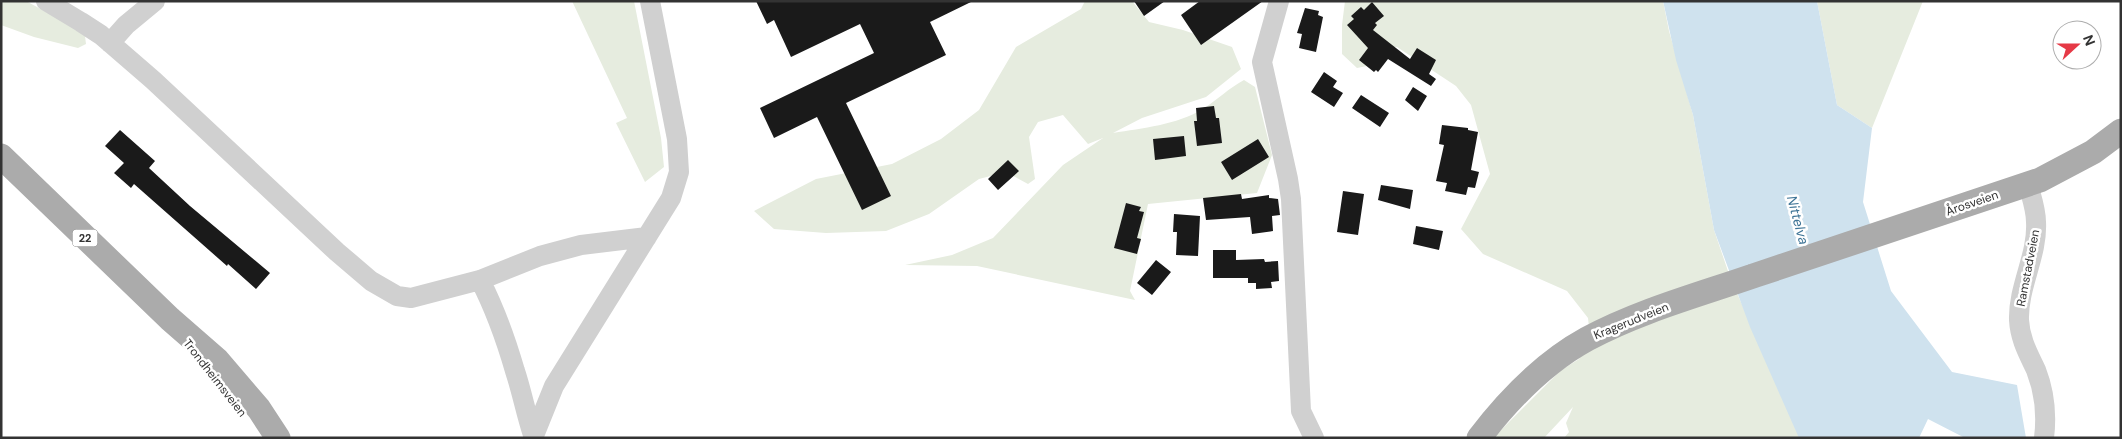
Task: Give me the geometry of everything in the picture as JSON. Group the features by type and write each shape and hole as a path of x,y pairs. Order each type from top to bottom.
{"main road":[{"name":"Årosveien","path":"1814,256 2028,184 2074,164 2121,131"},
{"name":"Trondheimsveien","path":"1,156 170,319 217,360 246,393 278,438"},
{"name":"Kragerudveien","path":"1479,438 1496,415 1523,388 1556,360 1587,339 1651,311 1814,256"},
{"name":"Trondheimsveien","path":"170,319 260,438"}],"street":[{"path":"46,1 81,22 153,80 337,252 371,281 397,296 411,298 480,280 540,256 581,245 647,237"},
{"path":"110,44 126,25 155,1"},
{"path":"533,436 554,386 671,198 679,172 677,139 650,1"},
{"path":"1279,1 1262,62 1290,192 1301,411 1314,438"},
{"name":"Ramstadveien","path":"2028,184 2036,222 2036,235 2022,293 2019,319 2023,343 2038,376 2044,397 2046,415 2044,438"},
{"path":"480,280 492,305 515,371 533,436"}],"shaded area":[{"path":"1,1 26,1 79,30 85,36 86,44 78,48 34,37 1,25"},
{"path":"572,1 634,1 661,138 664,167 645,182 616,123 627,118"},
{"path":"1085,1 1132,1 1149,22 1183,30 1232,47 1241,69 1206,97 1142,118 1113,133 1182,119 1203,109 1244,80 1255,87 1272,155 1257,193 1148,204 1130,291 1135,300 977,266 905,265 952,255 993,238 1063,165 1103,138 1088,144 1063,115 1038,122 1029,137 1035,179 1028,184 1006,172 979,179 929,214 886,231 826,233 774,229 754,211 816,179 892,164 941,139 979,110 1016,47 1081,9"},
{"path":"1345,1 1663,1 1669,31 1693,115 1714,230 1731,280 1802,438 1564,438 1569,432 1566,423 1573,407 1544,438 1493,438 1560,371 1579,359 1590,337 1588,318 1567,291 1483,254 1461,229 1490,174 1471,105 1456,86 1397,47 1384,48 1367,66 1357,68 1342,54 1342,25"},
{"path":"1817,1 1923,1 1872,128 1837,105"}],"water":[{"name":"Nittelva","path":"1663,1 1817,1 1837,105 1872,128 1863,202 1891,291 1952,372 2017,385 2026,438 1965,438 1928,419 1919,438 1799,438 1750,327 1714,230 1693,115 1676,60"}],"building":[{"path":"756,1 973,1 930,22 946,55 846,103 891,196 862,210 817,117 774,138 760,108 874,53 860,24 791,57 774,20 767,24"},
{"path":"1134,1 1165,1 1144,16"},
{"path":"1200,1 1263,1 1201,45 1181,15"},
{"path":"1372,2 1384,16 1375,23 1377,25 1373,30 1410,59 1417,48 1436,60 1429,74 1436,79 1431,86 1388,59 1378,72 1376,70 1374,72 1359,60 1368,48 1347,25 1354,19 1351,16 1361,7 1364,10"},
{"path":"1305,8 1319,11 1318,15 1323,17 1316,52 1299,48 1302,34 1297,33"},
{"path":"1324,72 1337,81 1333,87 1343,93 1334,107 1311,92"},
{"path":"1413,87 1427,96 1418,111 1405,100"},
{"path":"1361,95 1389,113 1380,127 1352,108"},
{"path":"1214,106 1216,118 1219,118 1222,143 1197,146 1194,121 1197,121 1196,108"},
{"path":"1442,125 1468,128 1468,130 1478,132 1471,170 1479,172 1475,188 1468,187 1466,195 1445,191 1447,183 1436,181 1444,145 1439,144"},
{"path":"120,130 155,161 149,168 190,206 270,273 256,289 134,184 131,188 114,173 124,163 105,146"},
{"path":"1184,136 1186,156 1155,160 1153,139"},
{"path":"1258,139 1269,157 1232,180 1221,162"},
{"path":"1008,160 1019,171 998,190 988,179"},
{"path":"1381,185 1413,190 1410,209 1378,200"},
{"path":"1343,191 1364,194 1358,235 1337,232"},
{"path":"1241,194 1242,199 1269,195 1269,198 1278,199 1280,215 1272,216 1273,231 1252,234 1250,217 1206,220 1203,198"},
{"path":"1126,203 1141,207 1139,211 1144,212 1137,238 1141,239 1137,254 1114,248"},
{"path":"1174,214 1200,216 1198,256 1176,255 1177,232 1173,232"},
{"path":"1416,226 1443,231 1439,250 1413,244"},
{"path":"1213,250 1236,250 1236,260 1264,259 1265,262 1278,261 1279,281 1271,282 1272,288 1256,289 1256,283 1248,283 1248,278 1213,278"},
{"path":"1156,260 1171,272 1152,295 1137,283"}]}
